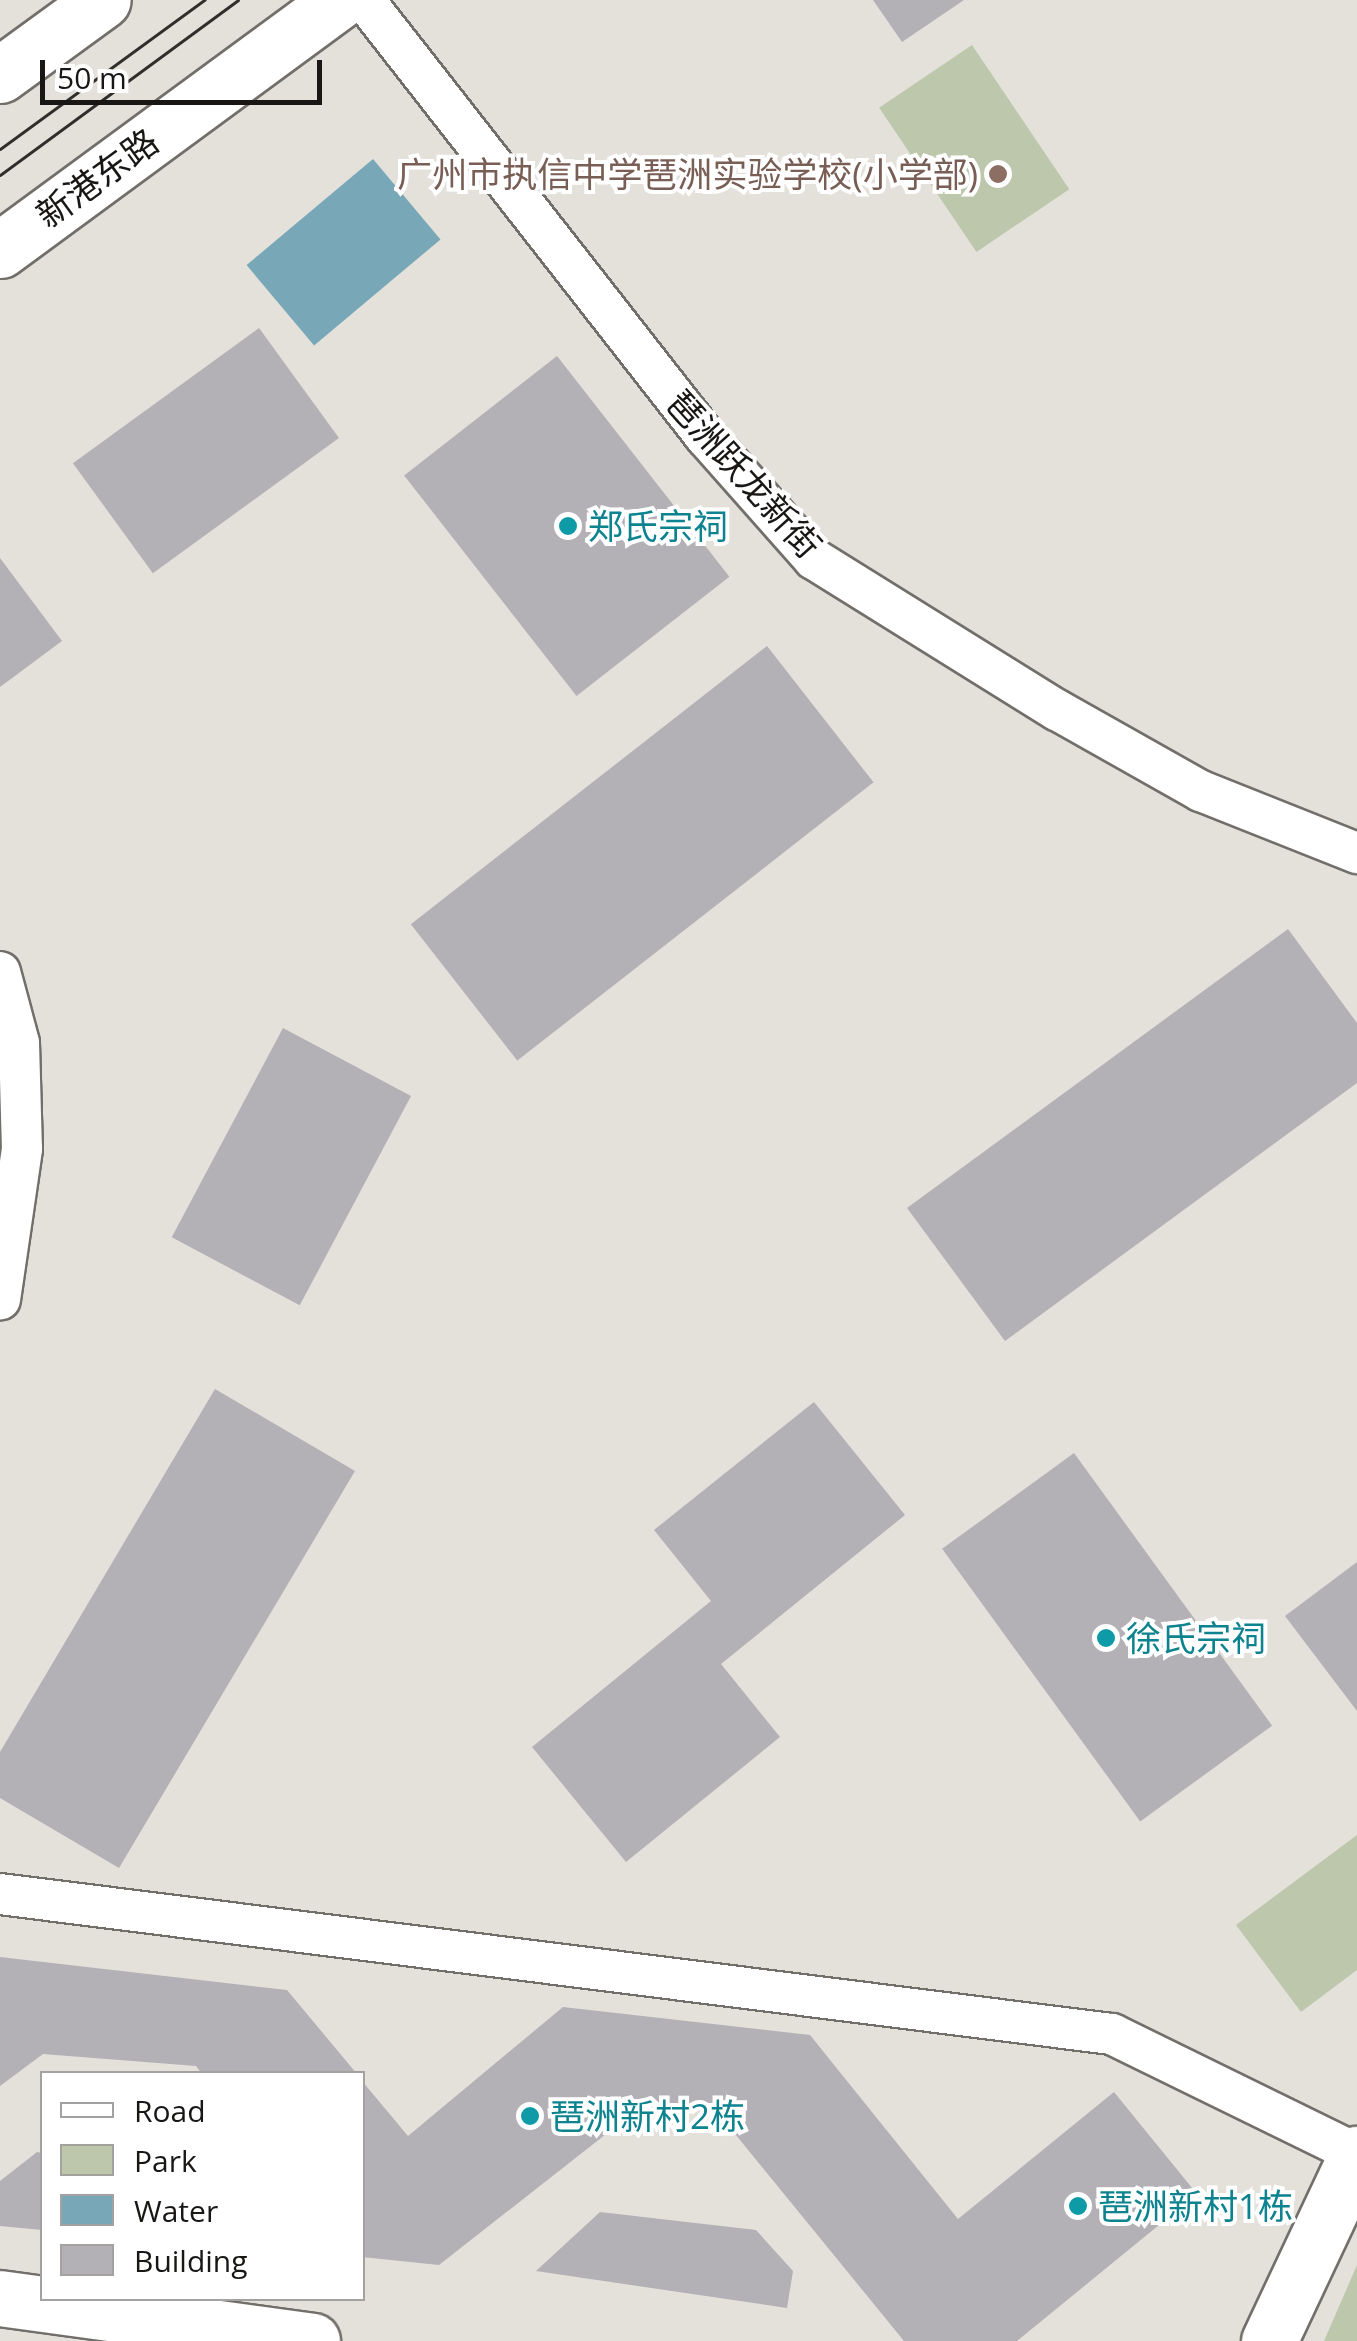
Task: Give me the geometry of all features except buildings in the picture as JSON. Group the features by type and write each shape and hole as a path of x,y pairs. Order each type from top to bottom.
{"main road":[{"path":"0,76 103,0"},
{"name":"新港东路","path":"0,250 340,0"},
{"path":"1269,2341 1357,2154"},
{"path":"0,2298 312,2341"}],"street":[{"name":"琶洲跃龙新街","path":"364,0 705,436 814,559 1057,710 1201,791 1357,853"},
{"path":"0,972 19,1043 22,1148 10,1258 0,1299"},
{"path":"0,1894 1112,2034 1357,2154"}],"green space":[{"path":"972,45 1069,189 976,252 879,108"},
{"path":"1357,1835 1357,1970 1301,2012 1236,1925"},
{"path":"1357,2265 1357,2341 1324,2341"}],"water":[{"path":"373,159 440,239 314,345 247,265"}],"tram line":[{"path":"0,149 204,0"},
{"path":"0,175 238,0"}],"place":[{"name":"广州市执信中学琶洲实验学校(小学部)","path":"998,174"},
{"name":"郑氏宗祠","path":"568,526"},
{"name":"徐氏宗祠","path":"1106,1638"},
{"name":"琶洲新村2栋","path":"530,2116"},
{"name":"琶洲新村1栋","path":"1078,2206"}]}
